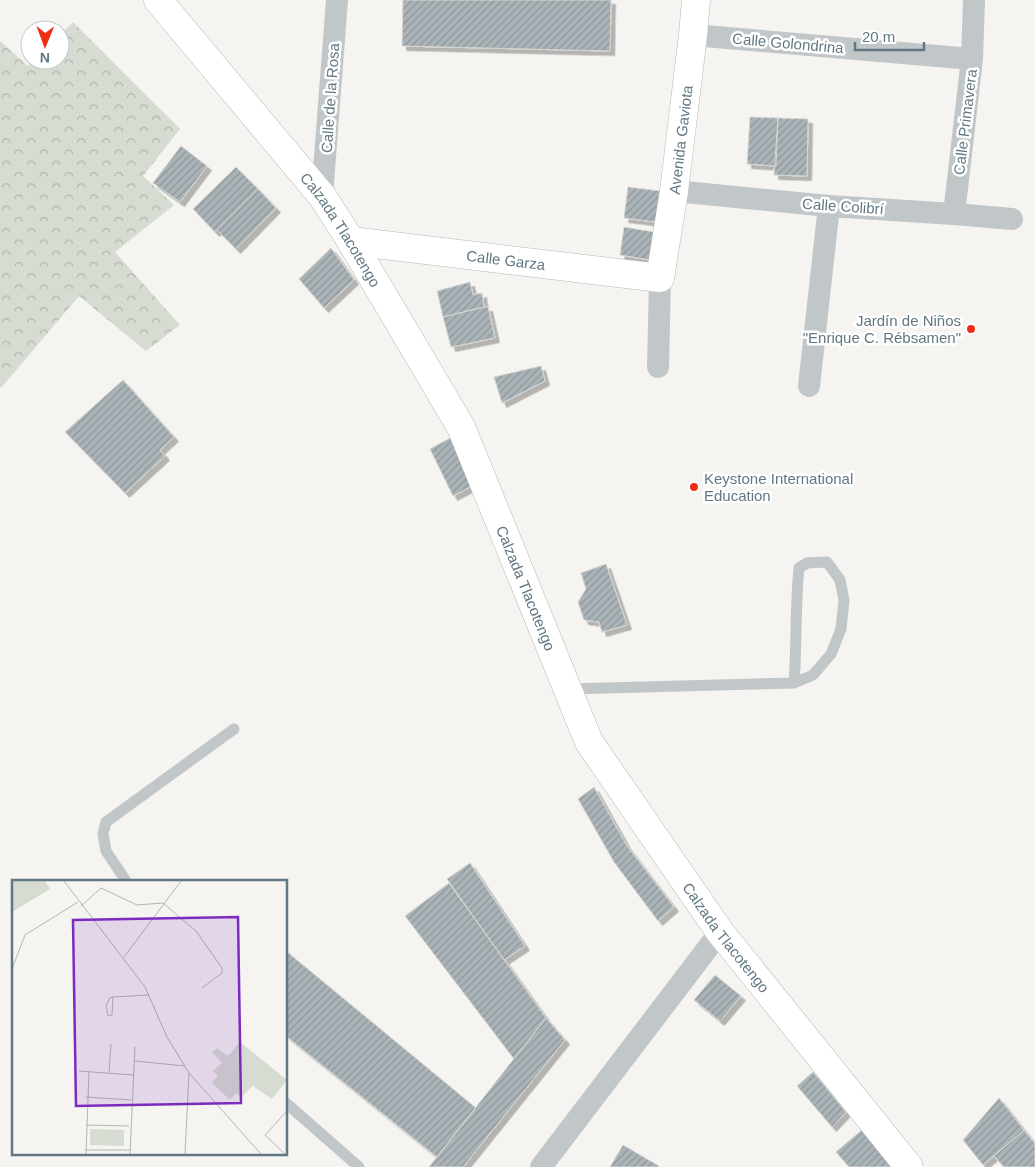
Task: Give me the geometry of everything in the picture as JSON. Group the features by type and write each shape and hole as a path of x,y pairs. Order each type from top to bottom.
{"street":[{"name":"Calzada Tlacotengo","path":"158,0 322,196 352,241 461,427 589,742 720,932 909,1167"},
{"name":"Calle de la Rosa","path":"322,196 337,0"},
{"name":"Avenida Gaviota","path":"660,278 674,191 694,35 696,0"},
{"name":"Calle Primavera","path":"954,214 972,59 974,0"},
{"name":"Calle Golondrina","path":"694,35 972,59"},
{"name":"Calle Colibrí","path":"674,191 829,206 954,214 1012,220"},
{"path":"808,386 829,206"},
{"name":"Calle Garza","path":"352,241 660,278"},
{"path":"658,367 660,278"},
{"path":"541,1167 720,932"}],"lane":[{"path":"567,689 794,682 813,675 831,654 841,629 844,600 840,580 827,562 806,564 799,568 794,682"},
{"path":"125,880 106,851 103,834 106,822 234,729"},
{"path":"288,1105 359,1167"}],"green space":[{"path":"73,22 180,129 143,176 174,205 115,252 180,325 146,351 79,296 1,388 0,41 20,59 20,70 70,70 70,25"}],"building":[{"path":"403,0 611,0 610,51 402,46"},
{"path":"750,117 778,118 776,166 747,164"},
{"path":"778,118 808,119 807,176 774,175"},
{"path":"181,146 207,166 180,202 153,183"},
{"path":"236,167 258,189 215,232 193,209"},
{"path":"628,187 660,191 656,222 624,218"},
{"path":"258,189 276,208 236,249 217,230"},
{"path":"624,227 654,232 650,260 620,255"},
{"path":"331,248 354,280 324,308 299,279"},
{"path":"470,282 473,295 482,293 484,307 443,317 437,291"},
{"path":"488,307 495,338 451,347 443,317"},
{"path":"541,366 545,381 502,403 494,377"},
{"path":"123,380 174,437 160,450 165,456 125,493 65,432"},
{"path":"452,437 476,484 453,496 430,449"},
{"path":"606,564 627,625 602,632 599,622 584,620 578,602 586,589 581,573"},
{"path":"594,787 627,846 674,907 658,921 614,862 578,799"},
{"path":"470,863 525,946 504,960 447,879"},
{"path":"449,883 546,1018 514,1059 405,916"},
{"path":"288,953 476,1108 437,1157 288,1038"},
{"path":"715,975 741,996 720,1021 694,1000"},
{"path":"546,1018 565,1040 463,1167 429,1167"},
{"path":"813,1072 846,1112 832,1127 797,1086"},
{"path":"999,1098 1024,1130 983,1165 963,1140"},
{"path":"863,1129 896,1167 849,1167 836,1152"},
{"path":"1024,1130 1035,1144 1035,1167 1004,1167 994,1156"},
{"path":"623,1145 659,1166 610,1167"}],"place":[{"name":"Jardín de Niños \"Enrique C. Rébsamen\"","path":"971,329"},
{"name":"Keystone International Education","path":"694,487"}]}
